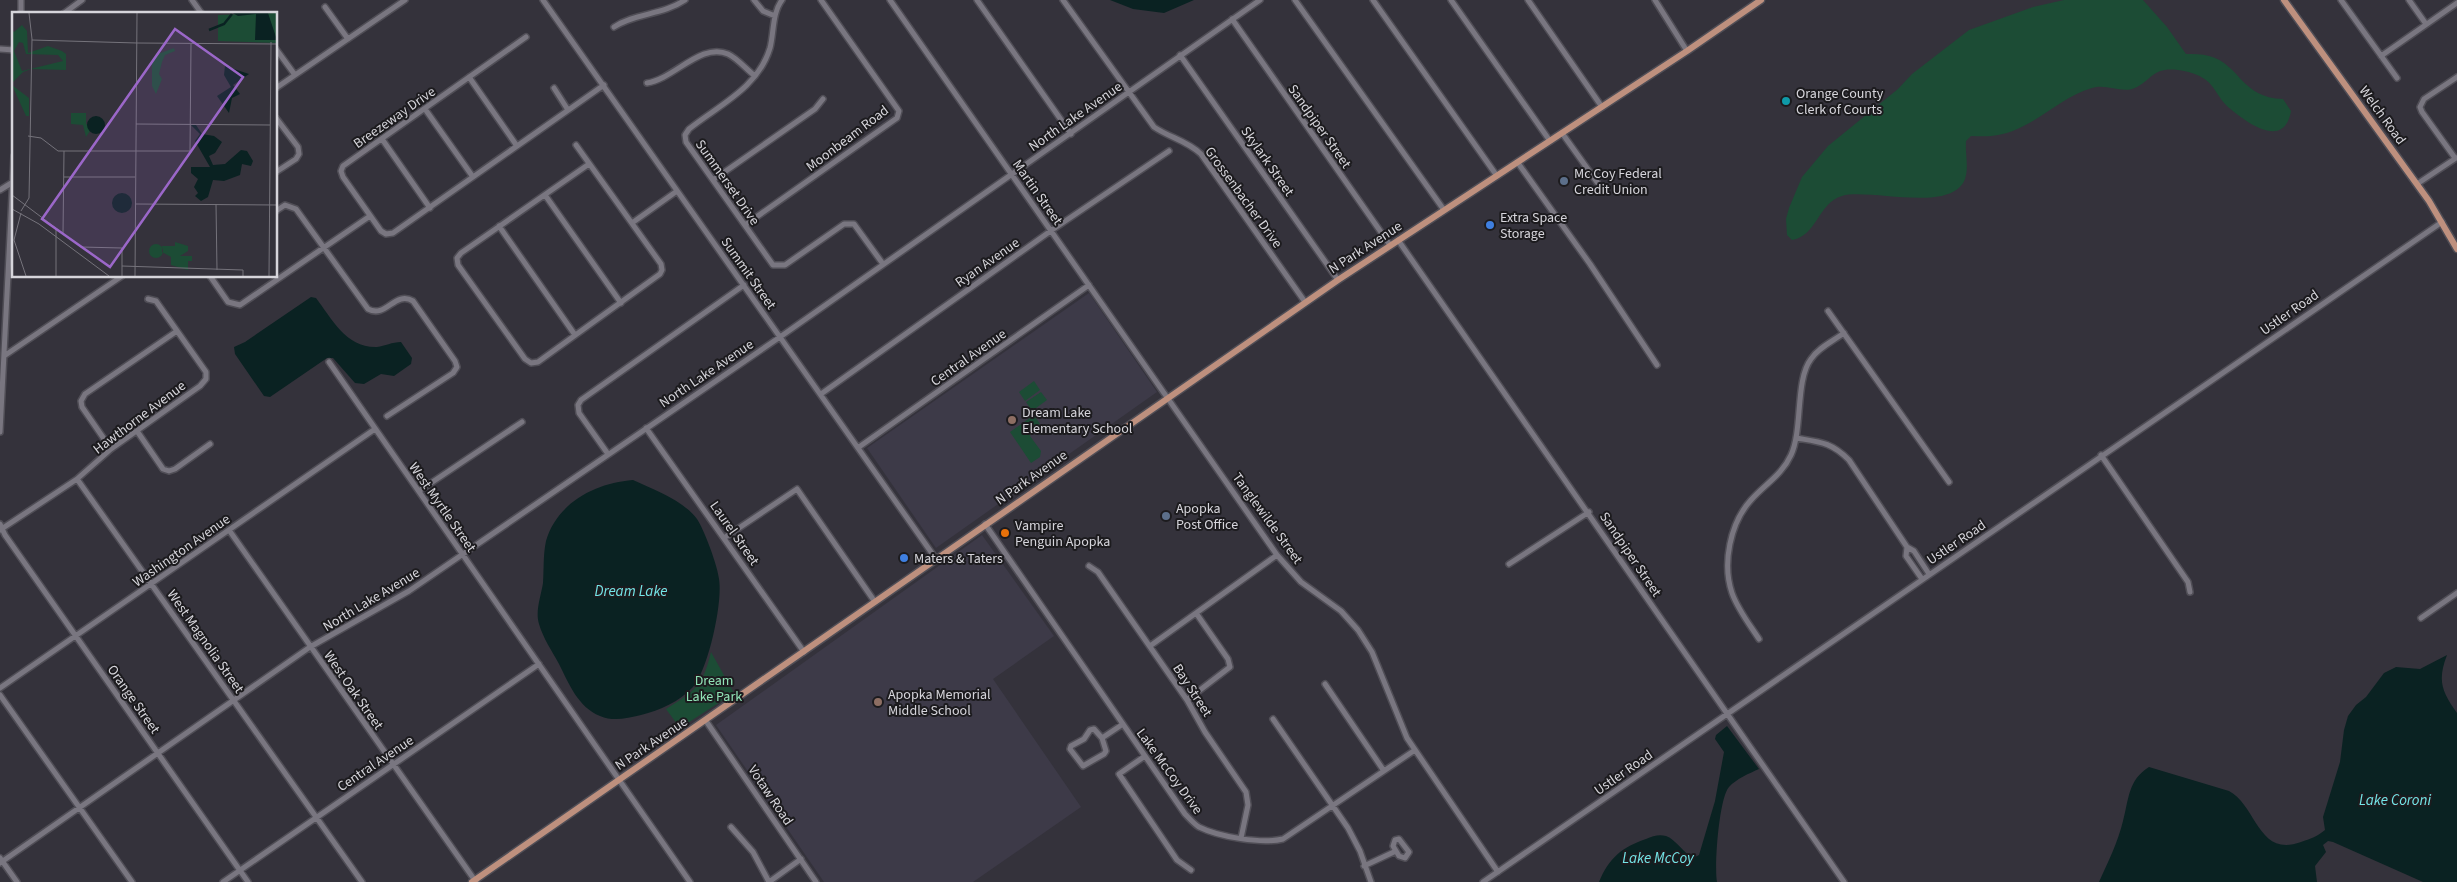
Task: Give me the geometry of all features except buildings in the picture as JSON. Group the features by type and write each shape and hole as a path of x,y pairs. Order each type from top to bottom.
{"main road":[{"name":"N Park Avenue","path":"474,881 1305,302 1550,142 1761,0"},
{"name":"Welch Road","path":"2284,0 2417,184 2457,249"}],"street":[{"path":"65,12 82,0"},
{"path":"192,0 201,12"},
{"path":"614,27 623,21 661,12 684,0"},
{"path":"754,0 763,11 775,16"},
{"name":"Summerset Drive","path":"782,0 775,16 770,50 755,76 744,90 686,132 685,137 688,146 769,261 778,266 785,265 844,224 850,223 854,224 883,264"},
{"name":"Moonbeam Road","path":"745,225 897,118 899,111 821,0"},
{"name":"Martin Street","path":"890,0 1168,396"},
{"path":"977,0 1071,134"},
{"name":"Grossenbacher Drive","path":"1063,0 1154,127 1165,135 1190,143 1201,154 1305,302"},
{"name":"North Lake Avenue","path":"1,861 310,647 409,591 780,336 1011,173 1129,94 1180,55 1260,0"},
{"path":"1295,0 1444,210"},
{"path":"1373,0 1497,176"},
{"path":"1451,0 1550,142"},
{"path":"1528,0 1602,107"},
{"path":"1655,0 1687,51"},
{"path":"2341,0 2397,78"},
{"path":"2409,0 2426,24"},
{"path":"278,87 403,1"},
{"name":"Summit Street","path":"545,1 936,559"},
{"path":"2381,56 2457,2"},
{"path":"325,7 348,39"},
{"name":"Sandpiper Street","path":"1232,19 1390,245"},
{"name":"Breezeway Drive","path":"430,208 393,233 386,234 380,231 341,171 343,166 526,37"},
{"path":"278,52 295,75"},
{"path":"647,83 660,81 700,54 712,52 728,54 755,76"},
{"name":"Skylark Street","path":"1180,55 1338,280"},
{"path":"469,77 517,146"},
{"path":"2417,184 2456,158 2420,107 2424,99 2457,77"},
{"path":"382,139 430,208 604,85"},
{"path":"554,88 568,110"},
{"path":"713,180 815,109 823,99"},
{"path":"425,108 473,177"},
{"path":"278,121 298,148 299,154 296,159 278,171"},
{"path":"1562,133 1597,182"},
{"path":"576,145 661,264 662,270 660,274 575,336 538,362 531,363 524,359 458,265 457,258 499,226 589,164"},
{"name":"Ryan Avenue","path":"821,394 1052,230 1169,151"},
{"path":"1518,163 1590,264 1657,365"},
{"path":"0,190 12,183"},
{"path":"632,223 677,191"},
{"path":"545,195 621,302"},
{"path":"0,432 12,200"},
{"path":"278,210 285,206 296,209 368,309 374,313 381,312 400,298 407,297 413,301 455,361 457,367 454,373 387,416"},
{"path":"211,278 228,302 240,304 370,216"},
{"name":"Ustler Road","path":"1483,882 1922,578 2442,222"},
{"path":"499,226 575,336"},
{"name":"Sandpiper Street","path":"1398,240 1589,512 1844,882"},
{"path":"8,271 12,268"},
{"path":"4,356 119,278"},
{"path":"608,454 579,413 578,405 581,400 744,285"},
{"name":"Central Avenue","path":"859,448 1089,285"},
{"name":"Hawthorne Avenue","path":"1,528 77,478 111,449 200,386 206,379 206,372 156,301 148,299"},
{"path":"1828,311 1949,482"},
{"path":"111,449 82,407 81,401 85,394 177,331"},
{"path":"1760,639 1732,594 1729,580 1730,543 1749,502 1784,468 1792,454 1807,365 1816,353 1844,333"},
{"name":"West Myrtle Street","path":"329,362 690,882"},
{"name":"Tanglewilde Street","path":"1168,396 1277,555 1301,582 1341,611 1358,630 1372,652 1399,722 1415,750 1498,872"},
{"path":"419,491 522,422"},
{"name":"Laurel Street","path":"646,428 804,652"},
{"name":"Washington Avenue","path":"0,688 375,429"},
{"path":"137,431 163,469 169,471 175,469 210,444"},
{"path":"1796,438 1830,444 1849,460 1907,547 1914,551 1929,574"},
{"path":"2101,455 2188,582 2190,592"},
{"name":"West Magnolia Street","path":"77,478 362,882"},
{"path":"724,538 796,489 875,602"},
{"path":"1509,564 1589,512"},
{"name":"Lake McCoy Drive","path":"985,524 1185,814 1198,827 1241,838 1271,842 1283,839 1415,750"},
{"name":"Orange Street","path":"1,528 248,882"},
{"name":"West Oak Street","path":"229,530 474,881"},
{"path":"1907,547 1906,556 1922,578"},
{"path":"1150,646 1277,555"},
{"path":"1912,564 1919,559"},
{"name":"Bay Street","path":"1089,566 1098,572 1150,646 1246,792 1248,805 1241,838"},
{"path":"2421,618 2457,593"},
{"path":"1187,700 1230,667 1228,659 1196,613"},
{"name":"Central Avenue","path":"223,882 540,664"},
{"path":"1325,684 1384,770"},
{"path":"0,695 132,882"},
{"path":"1273,719 1334,806 1360,851 1371,882"},
{"name":"Votaw Road","path":"706,721 816,882"},
{"path":"1102,738 1123,724"},
{"path":"1093,729 1102,738 1106,751 1104,754 1085,765 1080,764 1070,749 1074,742 1084,739 1093,729"},
{"path":"1145,756 1119,774 1177,860 1191,870"},
{"path":"730,828 753,852 769,882 801,860"},
{"path":"1364,866 1396,852"},
{"path":"1,861 17,882"}],"shaded area":[{"name":"Dream Lake Elementary School","path":"1089,293 1157,392 936,548 867,448"},
{"name":"Apopka Memorial Middle School","path":"982,535 1054,636 993,679 1081,807 973,882 824,882 716,725"}],"green space":[{"path":"2064,0 2143,0 2167,27 2186,54 2206,55 2219,60 2258,93 2283,99 2291,111 2287,123 2281,129 2273,131 2264,130 2244,120 2228,107 2212,86 2203,78 2185,71 2164,70 2154,74 2142,84 2132,89 2092,88 2068,99 2023,127 2011,132 1991,136 1971,136 1966,141 1967,170 1965,179 1957,189 1944,195 1927,198 1855,194 1842,196 1828,205 1807,232 1800,237 1792,240 1787,235 1786,219 1802,177 1828,146 1898,89 1912,74 1969,30 2033,7"},
{"path":"1034,381 1040,390 1025,401 1019,392"},
{"path":"1041,392 1047,400 1032,411 1026,402"},
{"path":"1034,415 1040,424 1032,430 1030,436 1041,451 1040,457 1031,463 1010,432"},
{"name":"Dream Lake Park","path":"711,652 734,693 680,728 666,709 691,692 701,680"}],"water":[{"path":"1110,0 1194,0 1164,13 1133,9"},
{"path":"311,297 316,298 341,331 357,343 377,347 401,342 412,358 411,364 394,376 381,374 364,384 355,383 333,358 327,358 270,397 264,396 235,354 234,347 245,342"},
{"name":"Dream Lake","path":"633,480 676,501 697,519 707,539 718,573 719,604 709,652 699,678 693,687 669,705 655,711 626,718 610,719 592,712 575,694 543,634 538,619 538,609 543,583 546,541 551,528 559,516 579,497 605,485"},
{"name":"Lake Coroni","path":"2447,655 2442,672 2443,686 2448,699 2457,713 2457,882 2423,882 2328,841 2323,845 2326,852 2315,866 2317,882 2099,882 2113,852 2133,784 2142,772 2149,767 2229,791 2238,798 2267,837 2276,843 2287,845 2301,842 2320,834 2325,830 2323,817 2340,762 2344,730 2348,716 2356,705 2366,697 2384,673 2396,667 2420,669"},
{"name":"Lake McCoy","path":"1727,726 1759,769 1735,781 1725,794 1718,833 1717,882 1599,882 1607,866 1617,854 1638,842 1654,836 1666,836 1693,858 1699,855 1715,801 1724,752 1715,739 1716,735"}],"place":[{"name":"Orange County Clerk of Courts","path":"1786,101"},
{"name":"Mc Coy Federal Credit Union","path":"1564,181"},
{"name":"Extra Space Storage","path":"1490,225"},
{"name":"Dream Lake Elementary School","path":"1012,420"},
{"name":"Apopka Post Office","path":"1166,516"},
{"name":"Vampire Penguin Apopka","path":"1005,533"},
{"name":"Maters & Taters","path":"904,558"},
{"name":"Apopka Memorial Middle School","path":"878,702"}]}
